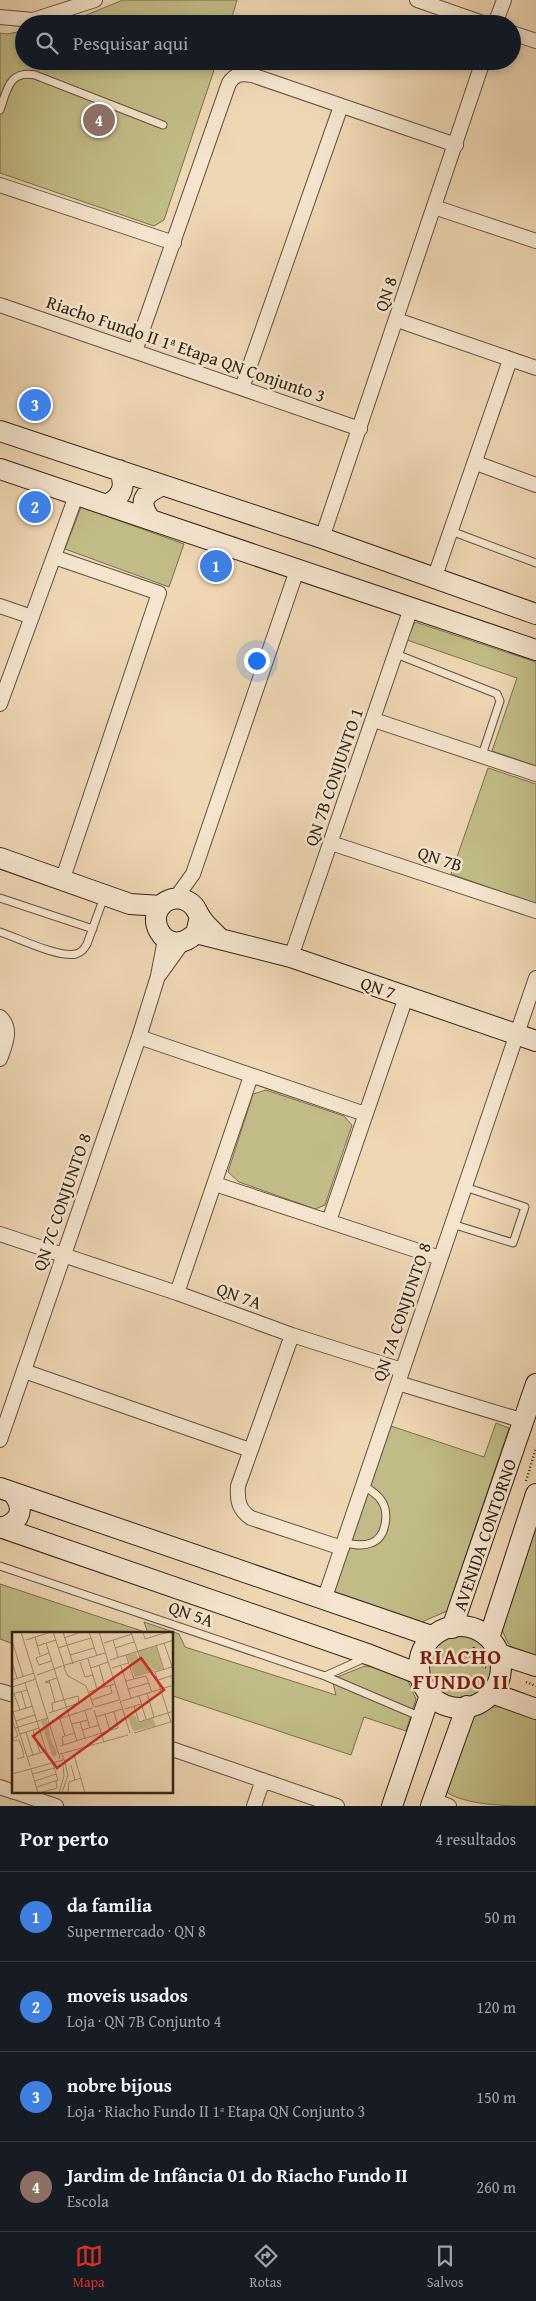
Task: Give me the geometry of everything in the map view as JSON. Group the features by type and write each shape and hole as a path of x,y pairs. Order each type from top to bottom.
{"main road":[{"path":"0,431 322,538 536,614"},
{"path":"0,469 536,650"},
{"path":"106,505 114,502 124,484 118,470"},
{"path":"150,519 143,506 143,500 149,493 161,486"},
{"path":"493,635 506,627 509,621 510,610 505,603"},
{"path":"0,858 179,920"},
{"name":"QN 7","path":"179,920 219,938 292,957 536,1041"},
{"name":"AVENIDA CONTORNO","path":"452,1628 536,1384"},
{"path":"7,1490 431,1636"},
{"path":"1,1528 17,1519 21,1508 20,1502 7,1490"},
{"name":"AVENIDA CONTORNO","path":"494,1646 535,1501"},
{"path":"1,1528 370,1655 419,1674"},
{"path":"494,1646 501,1673 492,1692 484,1700 467,1706 443,1704 430,1695 419,1674 420,1655 431,1636 452,1628 470,1628 494,1646 536,1666"},
{"path":"492,1692 536,1709"},
{"path":"392,1806 430,1695"},
{"path":"438,1804 467,1706"}],"street":[{"path":"48,15 95,0"},
{"path":"418,0 460,15"},
{"path":"498,15 504,0"},
{"path":"0,17 15,18"},
{"path":"521,36 536,41"},
{"name":"QN 8","path":"322,538 480,70"},
{"path":"135,351 232,79 243,73 252,74 456,145"},
{"path":"242,388 340,106"},
{"path":"0,185 174,243"},
{"path":"434,207 536,241"},
{"name":"Riacho Fundo II 1ª Etapa QN Conjunto 3","path":"0,305 360,429"},
{"path":"397,320 536,368"},
{"path":"434,579 476,463 510,360"},
{"path":"476,463 536,485"},
{"path":"0,704 76,496"},
{"path":"54,556 158,593 62,881"},
{"name":"QN 7C CONJUNTO 8","path":"0,1440 297,570"},
{"path":"0,606 32,617"},
{"name":"QN 7B CONJUNTO 1","path":"292,957 411,608"},
{"path":"374,720 536,774"},
{"name":"QN 7B","path":"331,843 536,911"},
{"name":"QN 7A CONJUNTO 8","path":"324,1600 536,978"},
{"path":"329,1221 406,997"},
{"path":"0,1018 8,1028 7,1038 0,1059"},
{"path":"139,1037 365,1114"},
{"path":"177,1293 251,1076"},
{"path":"215,1184 440,1258"},
{"name":"QN 7A","path":"0,1234 177,1293 524,1421"},
{"path":"292,1335 250,1450 238,1486 237,1498 243,1513 251,1518 343,1546"},
{"path":"24,1371 250,1450"},
{"path":"174,1750 337,1806"},
{"path":"254,1806 263,1780"},
{"path":"0,1787 12,1791"},
{"path":"20,1794 56,1806"}],"lane":[{"path":"0,110 8,86 15,76 23,73 35,75 163,125"},
{"path":"451,531 536,564"},
{"path":"396,654 497,694 500,701 482,755"},
{"path":"0,932 56,951 75,954 83,950 87,944 104,895"},
{"path":"0,898 93,929"},
{"path":"452,1224 513,1243 525,1207 464,1187"},
{"path":"343,1546 372,1543 379,1538 384,1529 386,1513 382,1500 363,1485"},
{"name":"QN 5A","path":"0,1566 325,1676 422,1717"},
{"path":"325,1676 370,1655"}],"shaded area":[{"path":"123,0 237,0 233,15 86,15"},
{"path":"0,33 15,33 15,70 214,70 164,220 154,226 0,173"},
{"path":"81,507 184,544 169,587 65,549"},
{"path":"415,622 536,662 536,766 492,751 517,678 407,640"},
{"path":"488,768 536,784 536,904 451,874"},
{"path":"266,1090 344,1116 352,1125 325,1205 315,1209 239,1182 228,1172 253,1094"},
{"path":"496,1423 509,1428 447,1611 422,1622 334,1593 391,1426 484,1457"},
{"path":"536,1521 536,1659 522,1655 513,1649 501,1627"},
{"path":"0,1584 145,1632 12,1632 12,1643 0,1639"},
{"path":"144,1622 173,1632 148,1632"},
{"path":"174,1632 179,1634 185,1647 336,1695 332,1679 365,1666 391,1669 408,1681 416,1699 406,1731 364,1717 351,1755 174,1696"},
{"path":"460,1632 479,1638 489,1648 495,1667 489,1686 479,1696 460,1702 441,1696 431,1686 425,1667 431,1648 441,1638"},
{"path":"492,1707 510,1707 536,1716 536,1806 476,1802 464,1800 445,1791 468,1722 478,1712"}],"place":[{"name":"Jardim de Infância 01 do Riacho Fundo II","path":"99,120"},
{"name":"nobre bijous","path":"35,405"},
{"name":"moveis usados","path":"35,507"},
{"name":"da familia","path":"216,566"}],"district":[{"name":"RIACHO FUNDO II","path":"461,1668"}]}
